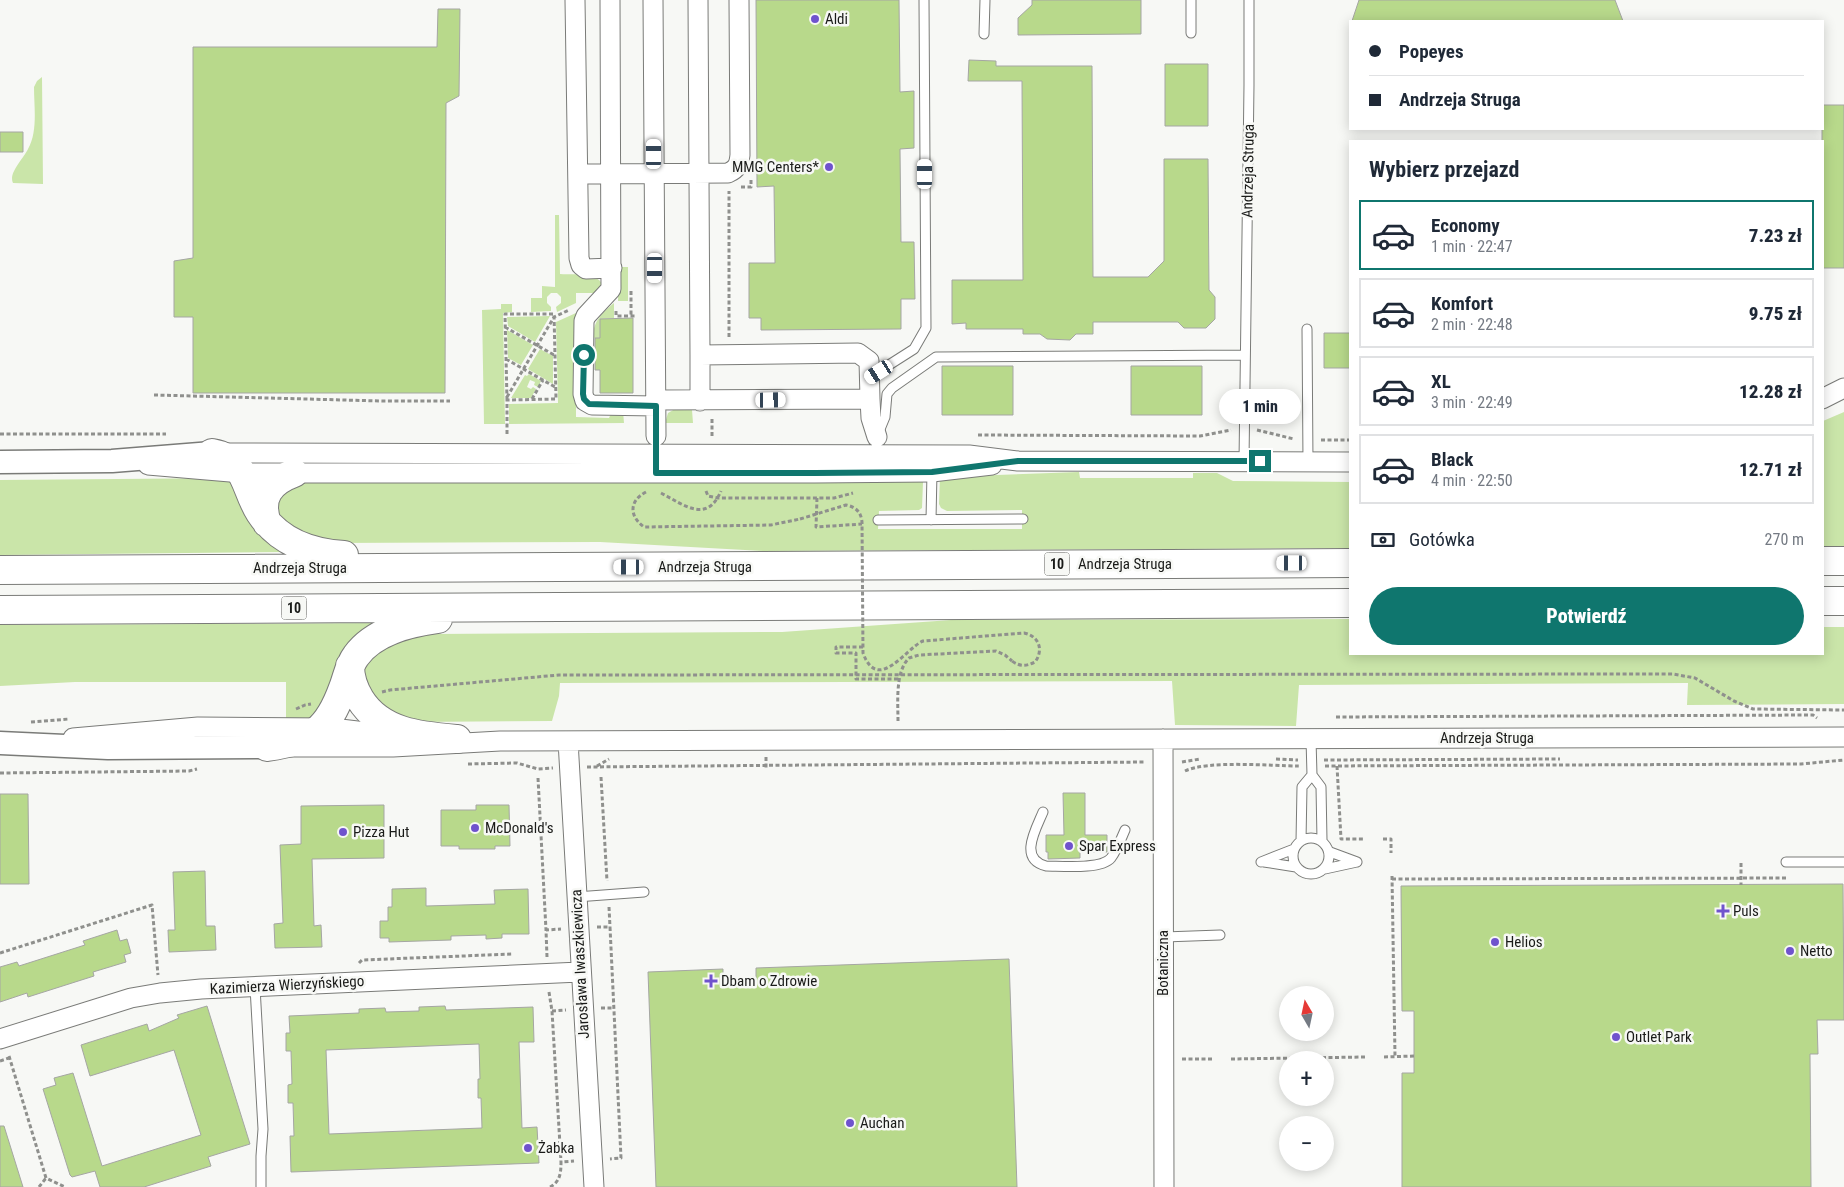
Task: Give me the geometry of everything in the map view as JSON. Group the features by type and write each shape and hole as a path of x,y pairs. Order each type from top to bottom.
{"main road":[{"path":"212,453 220,454 232,460 242,473 256,505 267,523 289,541 310,550 325,554 552,567"},
{"path":"267,523 264,508 266,495 275,483 294,473"},
{"path":"1824,561 1844,561"},
{"name":"Andrzeja Struga","path":"0,570 1349,563"},
{"path":"1824,601 1844,601"},
{"name":"10","path":"0,610 1349,603"},
{"path":"267,747 300,740 329,718 350,666 356,656 374,639 392,630 416,623 452,617 589,607"},
{"path":"350,666 353,682 364,704 376,717 392,727 412,733 457,739"}],"street":[{"path":"575,0 581,264 586,269 612,268"},
{"path":"610,0 611,289 586,316 584,322 584,399 592,405 706,401 870,399"},
{"path":"653,0 656,445"},
{"path":"698,0 699,173 706,401"},
{"path":"578,174 728,173 739,165 739,0"},
{"path":"706,355 858,354 869,362 871,418 877,455"},
{"path":"1824,398 1844,388"},
{"path":"0,462 112,461 212,453 458,455 656,445 877,455 969,455 1018,461 1349,462"},
{"path":"112,461 242,473 654,482 877,455 932,472 1018,461"},
{"name":"Andrzeja Struga","path":"2,743 329,718 401,736 500,741 1844,737"},
{"name":"Botaniczna","path":"1164,740 1164,1187"},
{"name":"Andrzeja Struga","path":"2,743 108,748 392,747 500,741"},
{"name":"Jarosława Iwaszkiewicza","path":"568,741 594,1187"},
{"name":"Kazimierza Wierzyńskiego","path":"2,1038 131,998 160,993 580,972"}],"lane":[{"path":"870,377 914,349 926,328 924,0"},
{"path":"984,34 985,0"},
{"path":"1191,0 1191,33"},
{"name":"Andrzeja Struga","path":"1244,461 1249,0"},
{"path":"1307,329 1308,462"},
{"path":"877,455 885,417 887,394 892,388 936,357 1245,356"},
{"path":"654,482 656,445"},
{"path":"931,520 932,472"},
{"path":"878,520 1022,518"},
{"path":"1301,841 1302,787 1311,771 1311,739"},
{"path":"1311,771 1321,787 1322,840 1330,852 1357,862 1325,869 1317,874 1308,874 1296,867 1261,862 1294,849 1301,841 1308,838 1322,840"},
{"path":"1043,812 1031,840 1031,847 1033,858 1038,864 1046,866 1095,866 1104,863 1111,858 1125,830"},
{"path":"1294,849 1293,858 1296,867"},
{"path":"1325,869 1329,861 1330,852"},
{"path":"1786,862 1844,862"},
{"path":"576,897 644,892"},
{"path":"1164,937 1220,936"},
{"path":"255,987 263,1129 261,1187"}],"path":[{"path":"736,187 751,187 751,177"},
{"path":"706,355 712,343 729,342 729,187"},
{"path":"611,289 616,300 616,316 639,316 639,325"},
{"path":"507,399 554,317 572,309"},
{"path":"507,399 556,399 554,314 505,314 507,435"},
{"path":"505,326 555,355"},
{"path":"506,358 555,387"},
{"path":"532,400 543,380"},
{"path":"154,395 382,402 450,401"},
{"path":"706,401 712,436"},
{"path":"654,482 638,497 633,507 633,514 636,520 644,527 772,525 852,506 859,512 862,524 863,647 867,662 874,668 883,669 894,665 923,641 1024,633 1034,636 1038,642 1040,651 1035,662 1025,666 1020,666 1005,654 996,651 914,655 905,661 900,677 898,724"},
{"path":"659,491 686,507"},
{"path":"816,498 816,527 862,524"},
{"path":"856,675 856,653 836,653 836,647 863,647"},
{"path":"364,704 381,693 390,690 559,675 856,675 900,677 1162,673 1673,674 1695,678 1734,701 1753,709 1844,710"},
{"path":"291,711 310,704 329,718"},
{"path":"1336,717 1813,715 1820,721"},
{"path":"25,722 74,719"},
{"path":"1185,771 1201,766 1216,765 1311,771 1337,766 1791,764 1844,760"},
{"path":"596,767 1130,761"},
{"path":"1337,766 1341,839 1365,839"},
{"path":"601,777 622,1158 602,1160"},
{"path":"538,778 548,965"},
{"path":"1383,839 1391,839 1392,853"},
{"path":"1741,863 1741,884"},
{"path":"1395,1056 1392,878 1741,878"},
{"path":"0,952 152,905 158,983"},
{"path":"595,927 610,926"},
{"path":"546,930 569,929"},
{"path":"548,989 552,1011 561,1162 561,1175 555,1184 550,1187"},
{"path":"552,1011 573,1010"},
{"path":"2,1038 46,1178 65,1187"},
{"path":"1384,1057 1414,1056"},
{"path":"1231,1059 1365,1057"},
{"path":"1177,1059 1213,1059"},
{"path":"561,1162 582,1161"},
{"path":"39,1187 46,1178"}],"green space":[{"path":"42,77 43,184 13,183 14,170 26,153 33,135 35,119 34,87"},
{"path":"555,215 559,215 560,274 590,276 600,281 603,285 595,293 576,293 576,303 557,312 556,307 561,303 561,297 557,293 551,293 547,297 547,303 551,307 551,311 531,312 531,298 542,298 542,286 555,287"},
{"path":"619,267 628,267 628,301 618,301"},
{"path":"614,303 614,318 600,319 600,338 593,338 596,322"},
{"path":"501,304 512,304 512,312 503,313 505,424 484,424 482,310 501,309"},
{"path":"576,313 576,417 609,418 612,411 623,411 624,423 509,424 509,404 558,403 556,322"},
{"path":"550,316 535,342 508,326 507,317"},
{"path":"507,330 533,345 521,365 508,358"},
{"path":"540,349 553,356 553,384 528,369"},
{"path":"529,374 541,381 538,387 534,385 535,382 530,380 527,387 536,389 531,398 511,398 525,375"},
{"path":"675,409 692,410 693,423 665,423 668,413"},
{"path":"1844,412 1844,546 1824,546 1824,421"},
{"path":"1079,472 1080,478 1193,478 1193,473 1217,473 1233,481 1349,482 1349,548 763,551 600,542 330,543 292,534 276,512 278,503 287,488 313,479 922,478 922,508 919,510 879,511 878,529 1022,529 1022,510 947,511 941,508 939,504 940,477"},
{"path":"235,478 284,552 0,555 0,480"},
{"path":"1349,619 1349,655 1824,655 1824,627 1844,627 1844,704 1687,705 1688,683 1299,685 1296,726 1175,725 1172,681 560,683 559,696 552,721 410,722 377,707 362,672 363,663 390,639 433,634 782,632 951,620"},
{"path":"374,623 376,625 317,719 286,719 286,682 75,682 0,686 0,625"}],"building":[{"name":"MMG Centers*","path":"756,0 899,0 900,92 914,91 914,148 900,149 901,242 914,242 915,299 901,299 901,329 761,330 761,318 749,318 749,263 775,263 774,186 757,187"},
{"path":"1032,0 1141,0 1141,34 1018,35 1018,18 1032,5"},
{"path":"1359,0 1615,0 1623,20 1352,20"},
{"path":"438,9 460,9 459,96 446,103 445,393 193,393 193,317 174,317 174,261 193,258 193,47 437,47"},
{"path":"969,60 996,61 996,66 1092,66 1093,277 1148,277 1164,261 1164,159 1208,159 1209,290 1215,297 1215,319 1206,328 1184,328 1178,322 1093,322 1093,334 1076,334 1070,340 1047,339 1040,334 1023,334 1023,329 966,329 966,323 952,324 952,280 1023,280 1022,81 968,81"},
{"path":"1165,64 1208,64 1208,126 1165,126"},
{"path":"1824,105 1844,105 1844,268 1824,268 1824,140 1822,140"},
{"path":"0,132 23,132 23,152 0,152"},
{"path":"633,318 633,393 600,393 600,370 595,370 595,338 600,338 600,319"},
{"path":"1324,333 1349,333 1349,368 1324,368"},
{"path":"942,366 1013,366 1013,415 942,415"},
{"path":"1131,366 1202,366 1202,415 1131,415"},
{"path":"1063,793 1085,793 1085,835 1107,835 1107,852 1080,852 1080,858 1048,859 1046,835 1064,835"},
{"path":"0,794 28,794 29,884 0,884"},
{"path":"384,805 384,858 312,859 314,926 321,925 322,947 275,948 274,924 283,923 280,845 301,844 301,806"},
{"name":"McDonald's","path":"476,805 509,805 510,846 495,846 495,849 459,849 459,846 441,846 441,810 476,810"},
{"path":"205,871 206,926 215,926 216,950 169,952 168,930 175,930 173,872"},
{"name":"Outlet Park","path":"1843,884 1844,1020 1817,1020 1818,1054 1810,1054 1811,1187 1402,1187 1402,1073 1414,1073 1414,1011 1402,1011 1401,886"},
{"path":"426,888 426,906 495,904 494,890 528,889 529,934 502,934 502,938 486,939 486,935 451,936 451,940 389,942 389,938 380,938 380,921 388,921 388,907 392,907 392,889"},
{"path":"117,930 120,941 127,939 131,953 124,955 126,962 93,972 94,976 28,997 27,993 0,1002 0,967 17,962 19,966 85,945 83,941"},
{"path":"1009,959 1017,1187 656,1187 648,972 723,969 723,984 756,983 756,968"},
{"path":"207,1006 250,1144 208,1157 211,1166 144,1187 100,1187 95,1171 72,1177 43,1089 56,1085 54,1078 73,1073 102,1166 201,1135 174,1050 90,1076 81,1045 147,1024 149,1031 179,1018 177,1015"},
{"path":"445,1006 446,1010 533,1007 534,1042 519,1042 522,1128 537,1127 539,1163 291,1172 290,1136 294,1136 293,1103 288,1103 288,1085 292,1084 291,1051 286,1051 286,1033 290,1033 289,1016 359,1013 359,1009 385,1008 386,1012 419,1011 419,1007","holes":["479,1044 480,1079 478,1079 478,1098 481,1098 482,1128 329,1134 326,1050"]},
{"path":"0,1126 4,1126 23,1187 0,1187"}],"place":[{"name":"Aldi","path":"815,19"},
{"name":"MMG Centers*","path":"829,167"},
{"name":"McDonald's","path":"475,828"},
{"name":"Pizza Hut","path":"343,832"},
{"name":"Spar Express","path":"1069,846"},
{"name":"Puls","path":"1723,911"},
{"name":"Helios","path":"1495,942"},
{"name":"Netto","path":"1790,951"},
{"name":"Dbam o Zdrowie","path":"711,981"},
{"name":"Outlet Park","path":"1616,1037"},
{"name":"Auchan","path":"850,1123"},
{"name":"Żabka","path":"528,1148"}],"route":[{"path":"584,355 583,394 584,399 589,404 656,406 656,473 932,472 1018,461 1260,461"}]}
